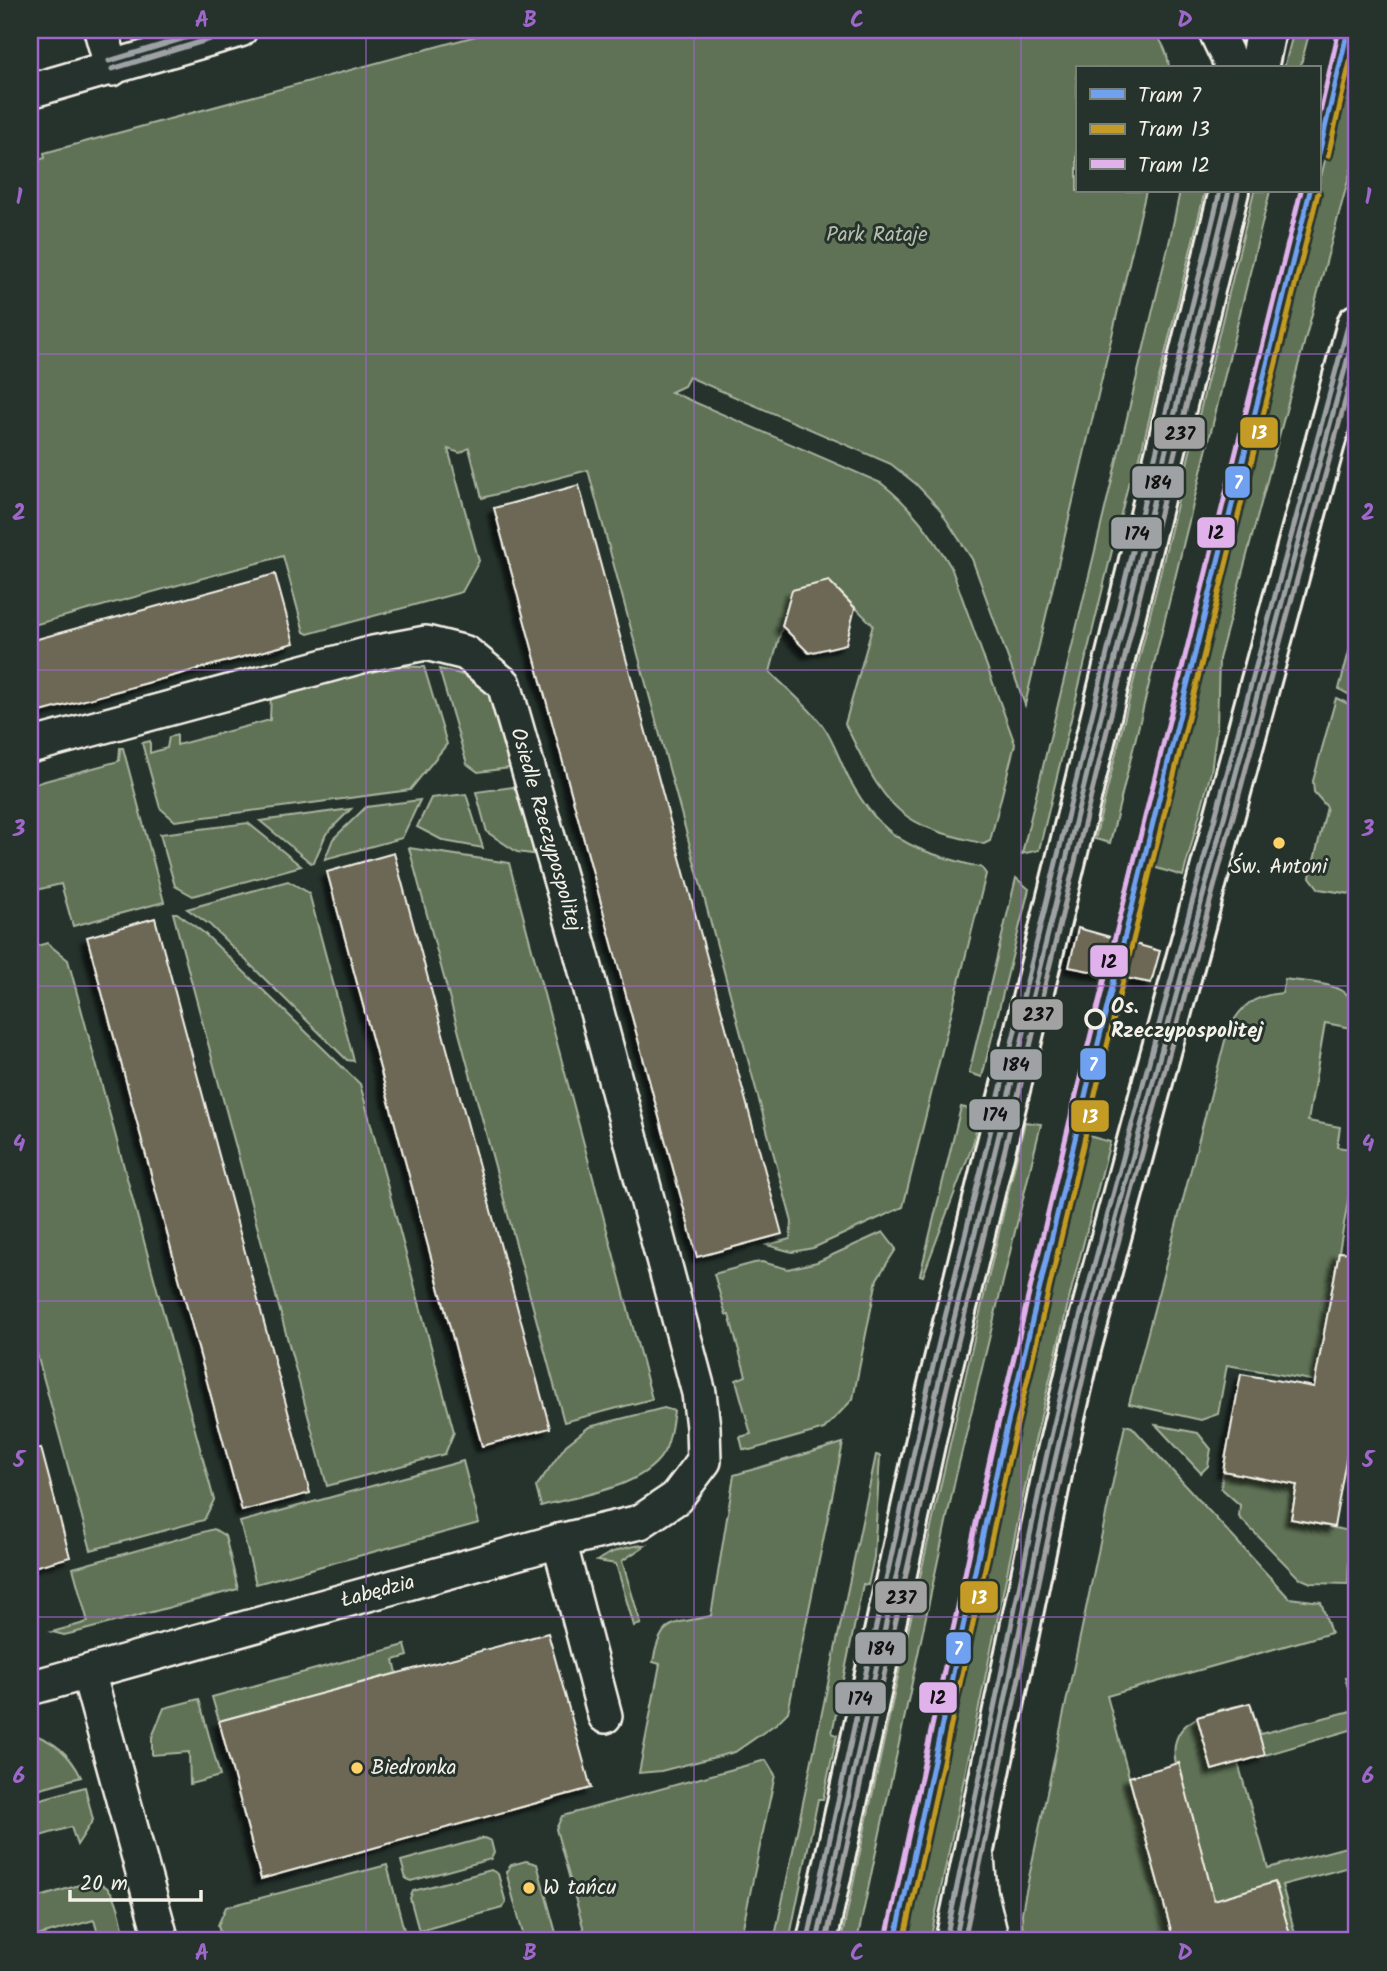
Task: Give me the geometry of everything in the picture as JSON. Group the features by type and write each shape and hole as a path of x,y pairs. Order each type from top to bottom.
{"main road":[{"path":"1258,66 1266,30"},
{"path":"817,1941 936,1389 1229,192"},
{"path":"955,1941 1055,1460 1082,1345 1357,324"}],"street":[{"path":"101,30 112,69"},
{"path":"30,91 240,30"},
{"path":"1215,30 1232,66"},
{"name":"Osiedle Rzeczypospolitej","path":"30,746 373,653 426,643 466,653 504,684 579,945 699,1393 704,1461"},
{"name":"Łabędzia","path":"30,1688 559,1541 640,1522 676,1498 704,1461"},
{"path":"559,1541 605,1716"},
{"path":"88,1672 162,1941"},
{"path":"976,1837 980,1891 992,1941"}],"green space":[{"name":"Park Rataje","path":"498,30 1153,30 1162,43 1169,66 1076,66 1076,192 1146,192 1025,705 972,559 938,507 916,484 891,464 689,377 684,386 671,392 881,483 902,501 928,532 951,567 1015,744 990,841 984,844 944,834 908,817 879,787 845,724 873,625 829,581 792,590 770,672 823,726 862,801 889,831 920,849 982,868 986,874 903,1207 813,1248 792,1252 767,1245 790,1239 792,1222 588,470 482,498 469,448 460,453 448,449 479,561 462,592 308,634 304,632 283,556 30,626 30,162 45,158 44,153"},
{"path":"1294,30 1310,30 1301,66 1285,66"},
{"path":"1357,31 1357,147 1219,659 1217,726 1211,772 1183,876 1153,867 1317,192 1320,192 1320,181"},
{"path":"1180,192 1205,192 1134,481 1129,481 1039,850 1022,854"},
{"path":"1254,192 1270,192 1110,843 1095,839"},
{"path":"1357,622 1357,699 1339,689"},
{"path":"388,666 424,667 447,744 410,790 175,821 160,808 142,743 150,741 150,753 167,748 169,737 177,735 177,745 270,720 271,692"},
{"path":"439,669 466,676 489,693 515,762 510,768 478,772 467,764"},
{"path":"1336,698 1357,708 1357,895 1319,889 1310,877 1327,807 1314,792 1313,781"},
{"path":"120,748 123,748 164,902 73,926 61,884 36,890 30,902 30,785 119,761"},
{"path":"513,787 524,796 540,855 517,852 487,832 476,792"},
{"path":"466,794 483,848 444,841 417,827 431,798"},
{"path":"420,800 402,838 325,859 333,839 366,807"},
{"path":"351,809 326,834 314,862 311,863 260,821"},
{"path":"248,823 301,866 193,896 175,886 160,834"},
{"path":"409,848 509,863 652,1399 564,1422"},
{"path":"1016,878 1029,889 982,1077 969,1073"},
{"path":"288,881 309,893 354,1061 347,1060 210,925 187,909"},
{"path":"173,913 177,913 204,933 360,1084 454,1432 445,1454 327,1486"},
{"path":"47,943 68,960 214,1500 204,1520 91,1550 30,1329 30,948"},
{"path":"1285,979 1325,985 1344,992 1351,998 1357,1011 1357,1029 1325,1023 1308,1121 1340,1127 1337,1147 1357,1150 1357,1191 1350,1190 1316,1381 1227,1365 1218,1414 1201,1420 1129,1404 1227,1033 1248,1004 1282,993"},
{"path":"961,1107 980,1111 973,1144 923,1276 920,1275"},
{"path":"1025,1122 1041,1124 955,1480 857,1941 841,1941 930,1531"},
{"path":"1085,1135 1110,1142 1033,1449 930,1941 905,1941 1012,1443"},
{"path":"883,1232 896,1249 877,1279 853,1399 824,1429 750,1450 743,1449 740,1437 751,1434 736,1380 746,1376 714,1274 762,1262 788,1269 817,1262"},
{"path":"664,1408 674,1411 668,1443 657,1462 629,1481 611,1488 541,1506 536,1487 566,1445 589,1427"},
{"path":"1125,1425 1132,1427 1289,1598 1321,1602 1331,1633 1107,1696 1174,1941 1023,1941 1022,1913 1025,1896"},
{"path":"1156,1425 1198,1433 1211,1449 1208,1466 1201,1473"},
{"path":"843,1443 788,1712 777,1723 735,1752 661,1771 639,1773 660,1664 653,1662 656,1647 665,1630 671,1626 711,1616 734,1475"},
{"path":"876,1455 880,1456 874,1557 868,1585 863,1584 832,1733 837,1735 823,1799 818,1799 789,1941 774,1941"},
{"path":"463,1461 479,1523 256,1584 240,1522"},
{"path":"1223,1471 1297,1485 1291,1519 1350,1531 1348,1584 1311,1583 1299,1578 1239,1517 1240,1505 1221,1488"},
{"path":"214,1529 225,1536 238,1589 77,1632 64,1635 52,1632 88,1622 73,1568"},
{"path":"646,1545 622,1561 641,1624 634,1626 616,1564 597,1561 620,1549"},
{"path":"405,1645 408,1656 394,1660 397,1673 219,1721 212,1697"},
{"path":"1357,1677 1357,1728 1238,1763 1268,1868 1357,1844 1357,1865 1282,1885 1297,1941 1292,1941 1275,1883 1225,1897 1237,1941 1226,1941 1176,1764 1178,1735 1196,1718 1250,1703 1260,1734 1355,1710 1345,1678"},
{"path":"199,1699 220,1776 190,1784 189,1752 152,1755 152,1737 164,1708"},
{"path":"30,1733 60,1749 81,1777 30,1791"},
{"path":"766,1760 775,1775 740,1941 587,1941 556,1829 562,1816"},
{"path":"85,1787 93,1820 77,1845 71,1827 30,1839 30,1802"},
{"path":"484,1838 491,1841 494,1853 491,1859 411,1881 406,1879 401,1861"},
{"path":"526,1861 537,1864 556,1933 538,1941 525,1941 506,1872 511,1865"},
{"path":"387,1865 404,1930 362,1941 222,1941 218,1925 226,1907"},
{"path":"491,1870 498,1874 506,1903 502,1908 419,1931 410,1898 413,1891"},
{"path":"89,1882 107,1887 112,1894 120,1912 126,1941 100,1941 94,1920 30,1938 30,1900"}],"building":[{"path":"579,485 782,1234 697,1257 494,508"},
{"path":"275,574 294,643 30,715 30,641"},
{"path":"829,581 855,608 846,644 809,653 782,626 792,590"},
{"path":"394,853 550,1428 482,1446 327,872"},
{"path":"155,918 310,1493 242,1511 87,937"},
{"path":"1078,928 1160,951 1151,983 1069,967"},
{"path":"1339,1252 1357,1253 1357,1398 1334,1527 1291,1519 1297,1485 1223,1471 1241,1374 1314,1387"},
{"path":"41,1448 70,1557 30,1568 30,1450"},
{"name":"Biedronka","path":"548,1633 591,1788 261,1879 219,1721"},
{"path":"1250,1703 1265,1755 1212,1770 1197,1717"},
{"path":"1179,1763 1214,1900 1275,1882 1292,1941 1174,1941 1129,1777"}],"tram line":[{"name":"12","path":"1320,113 1339,30"},
{"name":"7","path":"1320,150 1348,30"},
{"name":"13","path":"1328,156 1357,32"},
{"name":"12","path":"886,1939 991,1454 1079,1082 1301,192"},
{"name":"7","path":"895,1941 1000,1456 1088,1084 1310,192"},
{"name":"13","path":"904,1941 1009,1458 1097,1086 1318,193"}],"transit line":[{"name":"174","path":"109,61 211,30"},
{"name":"184","path":"112,69 240,30"},
{"name":"174","path":"808,1939 928,1387 1220,192"},
{"name":"184","path":"817,1941 937,1389 1229,192"},
{"name":"237","path":"826,1941 946,1391 1238,193"},
{"name":"174","path":"946,1939 1046,1458 1073,1343 1349,322"},
{"name":"184","path":"955,1941 1055,1460 1082,1345 1357,324"},
{"name":"237","path":"964,1941 1090,1347 1357,357"}],"place":[{"name":"Św. Antoni","path":"1279,843"},
{"name":"Os. Rzeczypospolitej","path":"1095,1019"},
{"name":"Biedronka","path":"357,1768"},
{"name":"W tańcu","path":"529,1888"}]}
